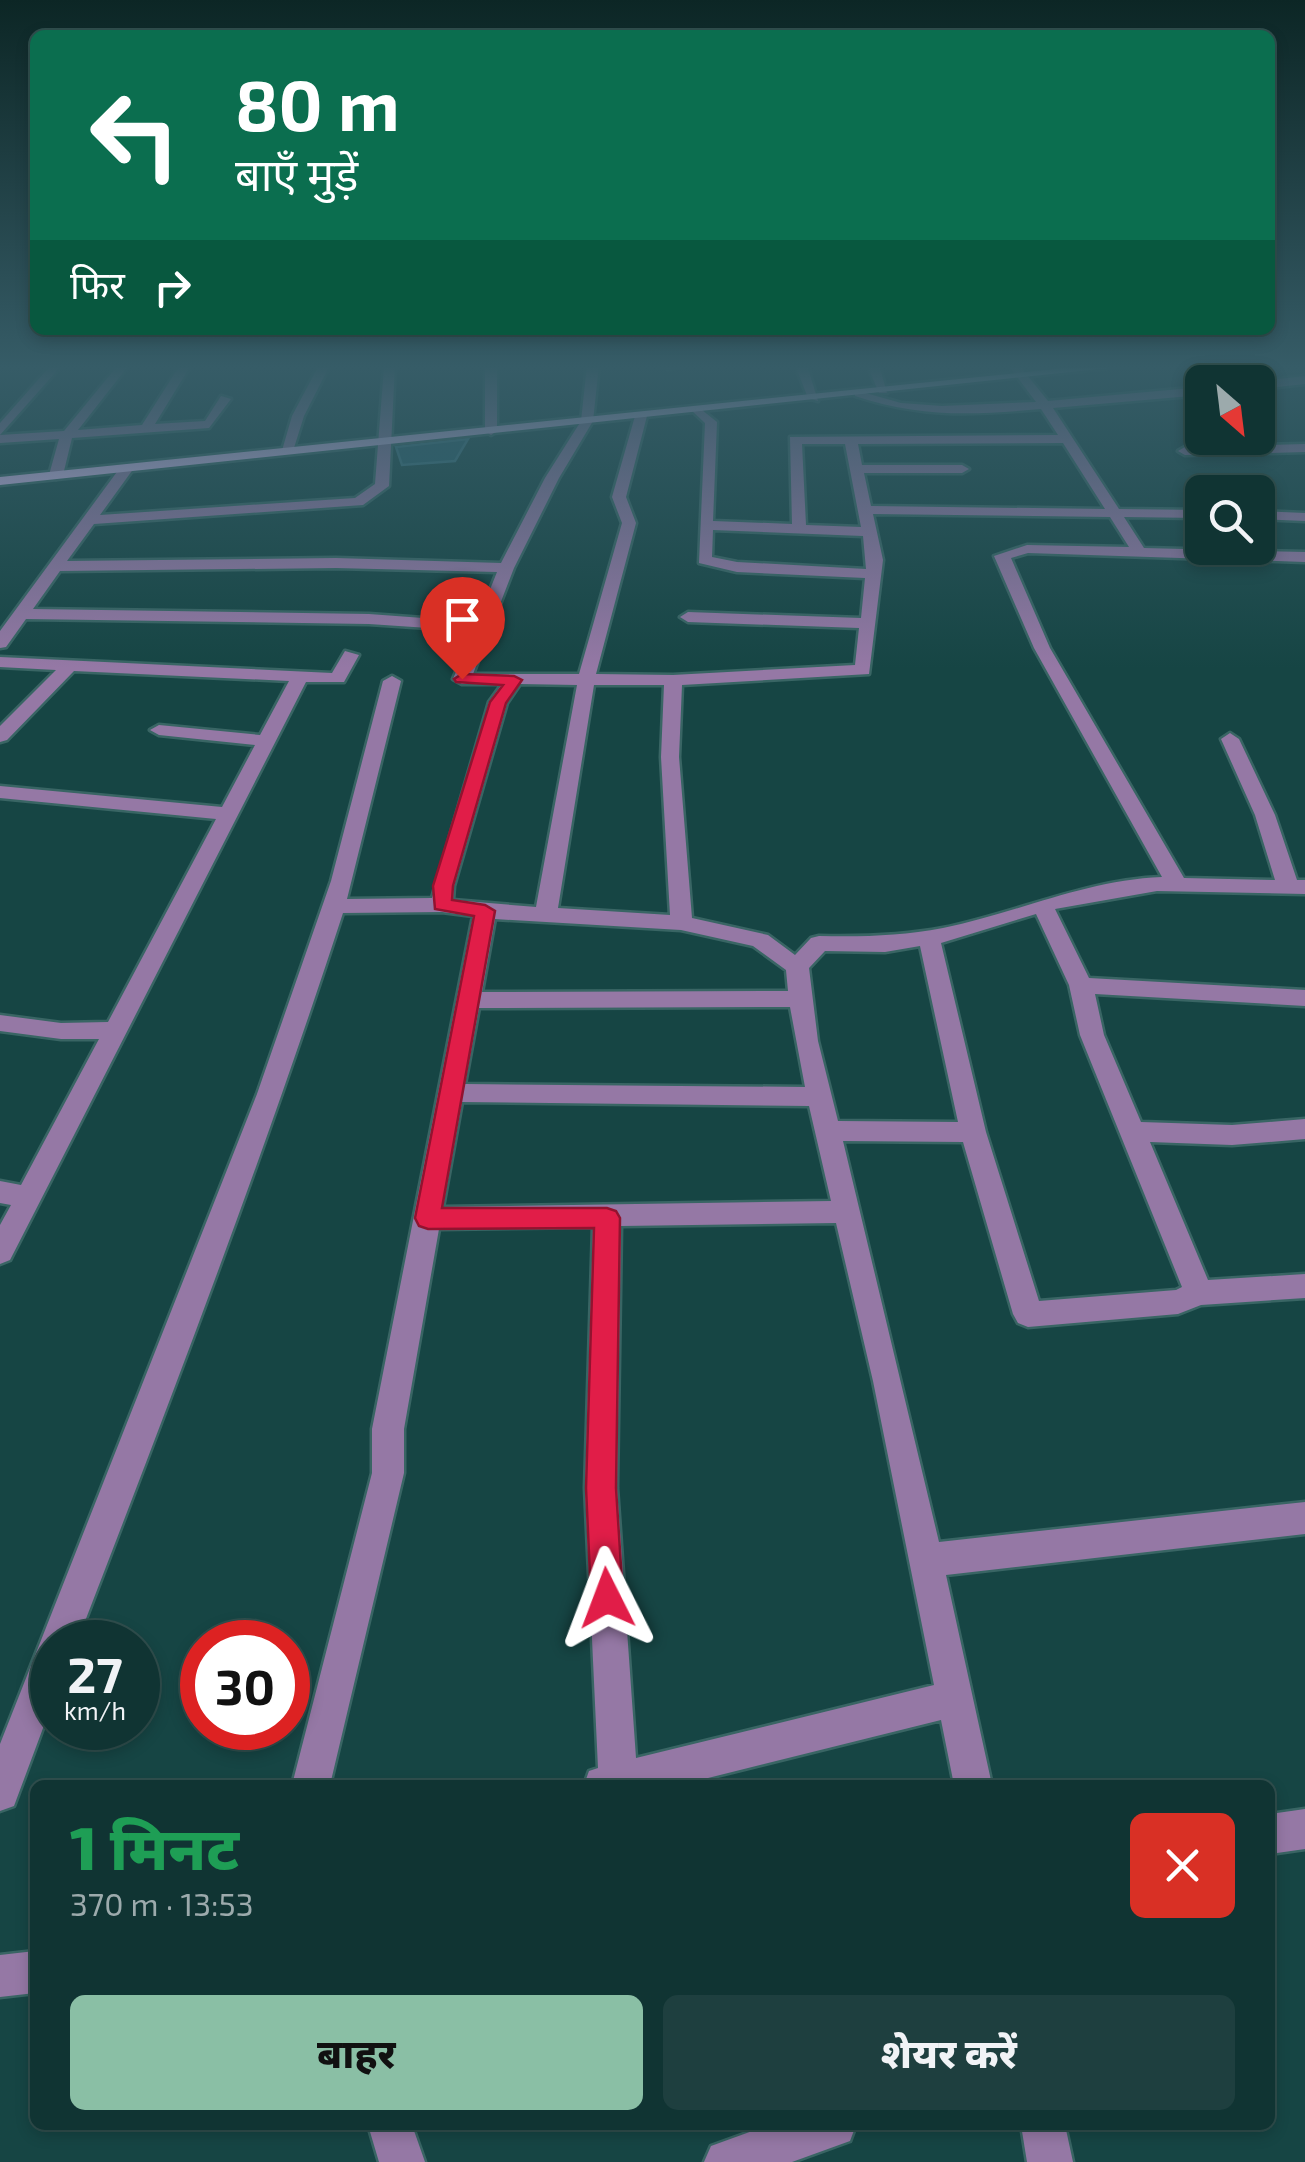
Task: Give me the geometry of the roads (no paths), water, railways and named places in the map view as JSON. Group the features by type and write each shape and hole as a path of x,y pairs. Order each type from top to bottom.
{"main road":[{"path":"0,481 148,466"}],"street":[{"path":"56,475 58,466"},
{"path":"90,520 358,502 382,486 382,466"},
{"path":"559,466 506,568 462,679 672,680 863,670 873,574 867,510 855,466"},
{"path":"546,914 586,681 628,523 620,497 628,466"},
{"path":"707,466 702,554 709,564 873,574"},
{"path":"797,466 800,528"},
{"path":"1083,466 1138,551"},
{"path":"0,643 127,468"},
{"path":"856,469 962,469"},
{"path":"867,510 1185,513"},
{"path":"1275,516 1305,517"},
{"path":"706,525 870,532"},
{"path":"1177,885 1042,648 1002,556 1027,549 1305,557"},
{"path":"57,566 336,563 506,568"},
{"path":"21,614 369,619 484,628"},
{"path":"688,616 868,624"},
{"path":"0,662 338,678 351,655"},
{"path":"0,736 70,666"},
{"path":"0,1252 300,676"},
{"path":"442,905 443,886 498,702 514,680"},
{"path":"672,680 670,757 681,923"},
{"path":"68,1620 218,1234 334,906 378,722 392,681"},
{"path":"158,730 266,742"},
{"path":"972,1780 926,1560 819,1097 797,967 819,943 885,945 929,938 1072,896 1177,885 1297,886 1230,739"},
{"path":"0,792 228,814"},
{"path":"334,906 442,905 681,923 760,940 797,967"},
{"path":"1042,905 1081,985 1092,1035 1199,1293"},
{"path":"312,1780 388,1473 388,1430 485,911"},
{"path":"929,938 973,1132 1028,1314 1178,1302 1199,1293 1305,1286"},
{"path":"1081,985 1305,998"},
{"path":"468,1000 800,1000"},
{"path":"0,1024 61,1031 116,1030"},
{"path":"452,1093 819,1097"},
{"path":"1131,1132 1232,1135 1305,1129"},
{"path":"827,1131 973,1132"},
{"path":"0,1192 29,1197"},
{"path":"428,1218 847,1212"},
{"path":"607,1218 601,1488 611,1780"},
{"path":"926,1560 1305,1518"},
{"path":"623,1780 954,1698"},
{"path":"0,1792 30,1715"},
{"path":"1275,1833 1305,1829"},
{"path":"0,1976 30,1973"},
{"path":"392,2130 402,2162"},
{"path":"740,2160 821,2130"},
{"path":"1044,2130 1050,2162"}]}
